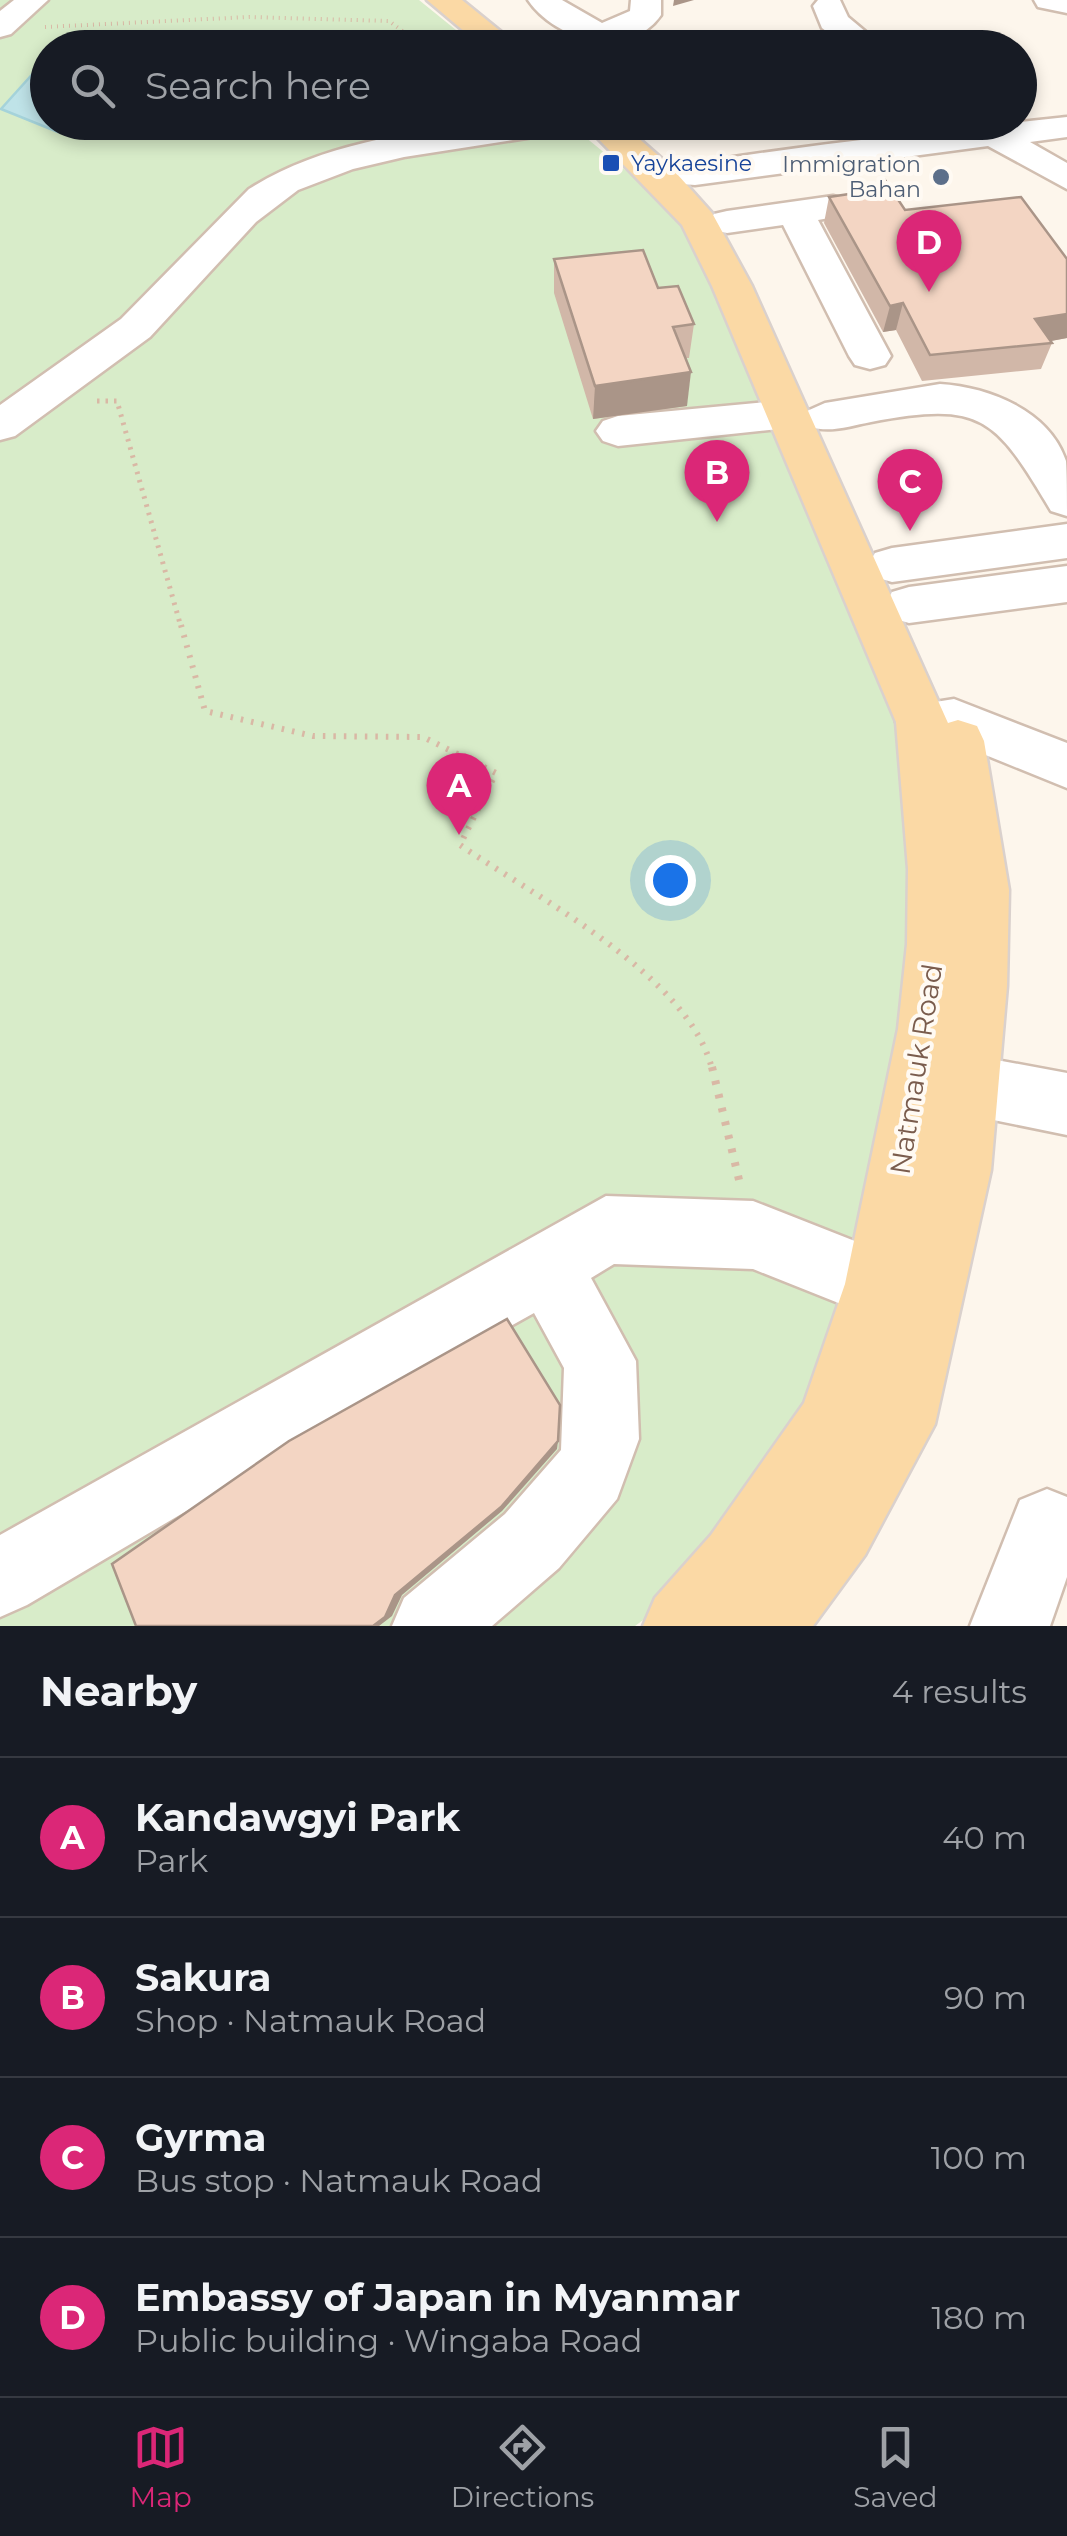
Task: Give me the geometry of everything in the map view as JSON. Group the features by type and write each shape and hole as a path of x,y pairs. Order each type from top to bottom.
{"main road":[{"path":"442,0 481,30"},
{"path":"482,0 520,30"},
{"name":"Natmauk Road","path":"633,140 663,156 727,222 795,392"},
{"name":"Natmauk Road","path":"663,156 795,392 892,593 938,721 980,890 976,986 943,1076 958,1170 903,1300 834,1424 738,1562 682,1626"},
{"name":"Natmauk Road","path":"765,1626 838,1528 898,1424 903,1300"}],"street":[{"path":"543,0 580,30"},
{"path":"621,30 644,15 646,0"},
{"path":"1049,0 1067,4"},
{"path":"830,6 833,21 845,30"},
{"path":"0,26 34,14"},
{"path":"1037,110 1059,128"},
{"path":"0,426 152,313 234,219 279,187 309,171 442,140"},
{"path":"663,156 830,140"},
{"path":"1002,140 1067,178"},
{"path":"727,222 856,204"},
{"path":"795,212 870,356"},
{"path":"618,431 795,392 944,396 993,408 1025,432 1040,450 1067,500"},
{"path":"892,593 1067,541"},
{"path":"892,593 1067,584"},
{"path":"938,721 1067,766"},
{"path":"943,1076 1067,1104"},
{"path":"0,1578 606,1230 754,1234 903,1300"},
{"path":"432,1626 532,1541 592,1473 602,1439 600,1361 546,1267"},
{"path":"1010,1626 1046,1527"}],"path":[{"path":"34,14 389,22 400,30"},
{"path":"36,399 116,401 205,711 313,736 423,738 496,773 460,844 650,974 706,1043 754,1234"}],"green space":[{"path":"0,0 419,0 456,30 30,30 30,80 2,109 30,120 30,140 589,140 683,217 912,728 923,942 823,1392 666,1603 635,1626 0,1626"}],"water":[{"path":"30,77 30,121 1,109"}],"building":[{"path":"885,180 905,210 1021,197 1067,259 1067,314 1035,319 1052,343 930,355 903,303 890,306 829,197 876,190"},
{"path":"643,250 658,288 678,286 694,324 673,327 691,372 595,386 554,259"},
{"path":"507,1319 560,1405 558,1441 501,1507 395,1595 385,1617 373,1626 136,1626 112,1564 289,1441"}],"place":[{"name":"Yaykaesine","path":"611,163"},
{"name":"Immigration Bahan","path":"941,177"},
{"name":"Embassy of Japan in Myanmar","path":"929,292"},
{"name":"Sakura","path":"717,522"},
{"name":"Gyrma","path":"910,531"},
{"name":"Kandawgyi Park","path":"459,835"}]}
